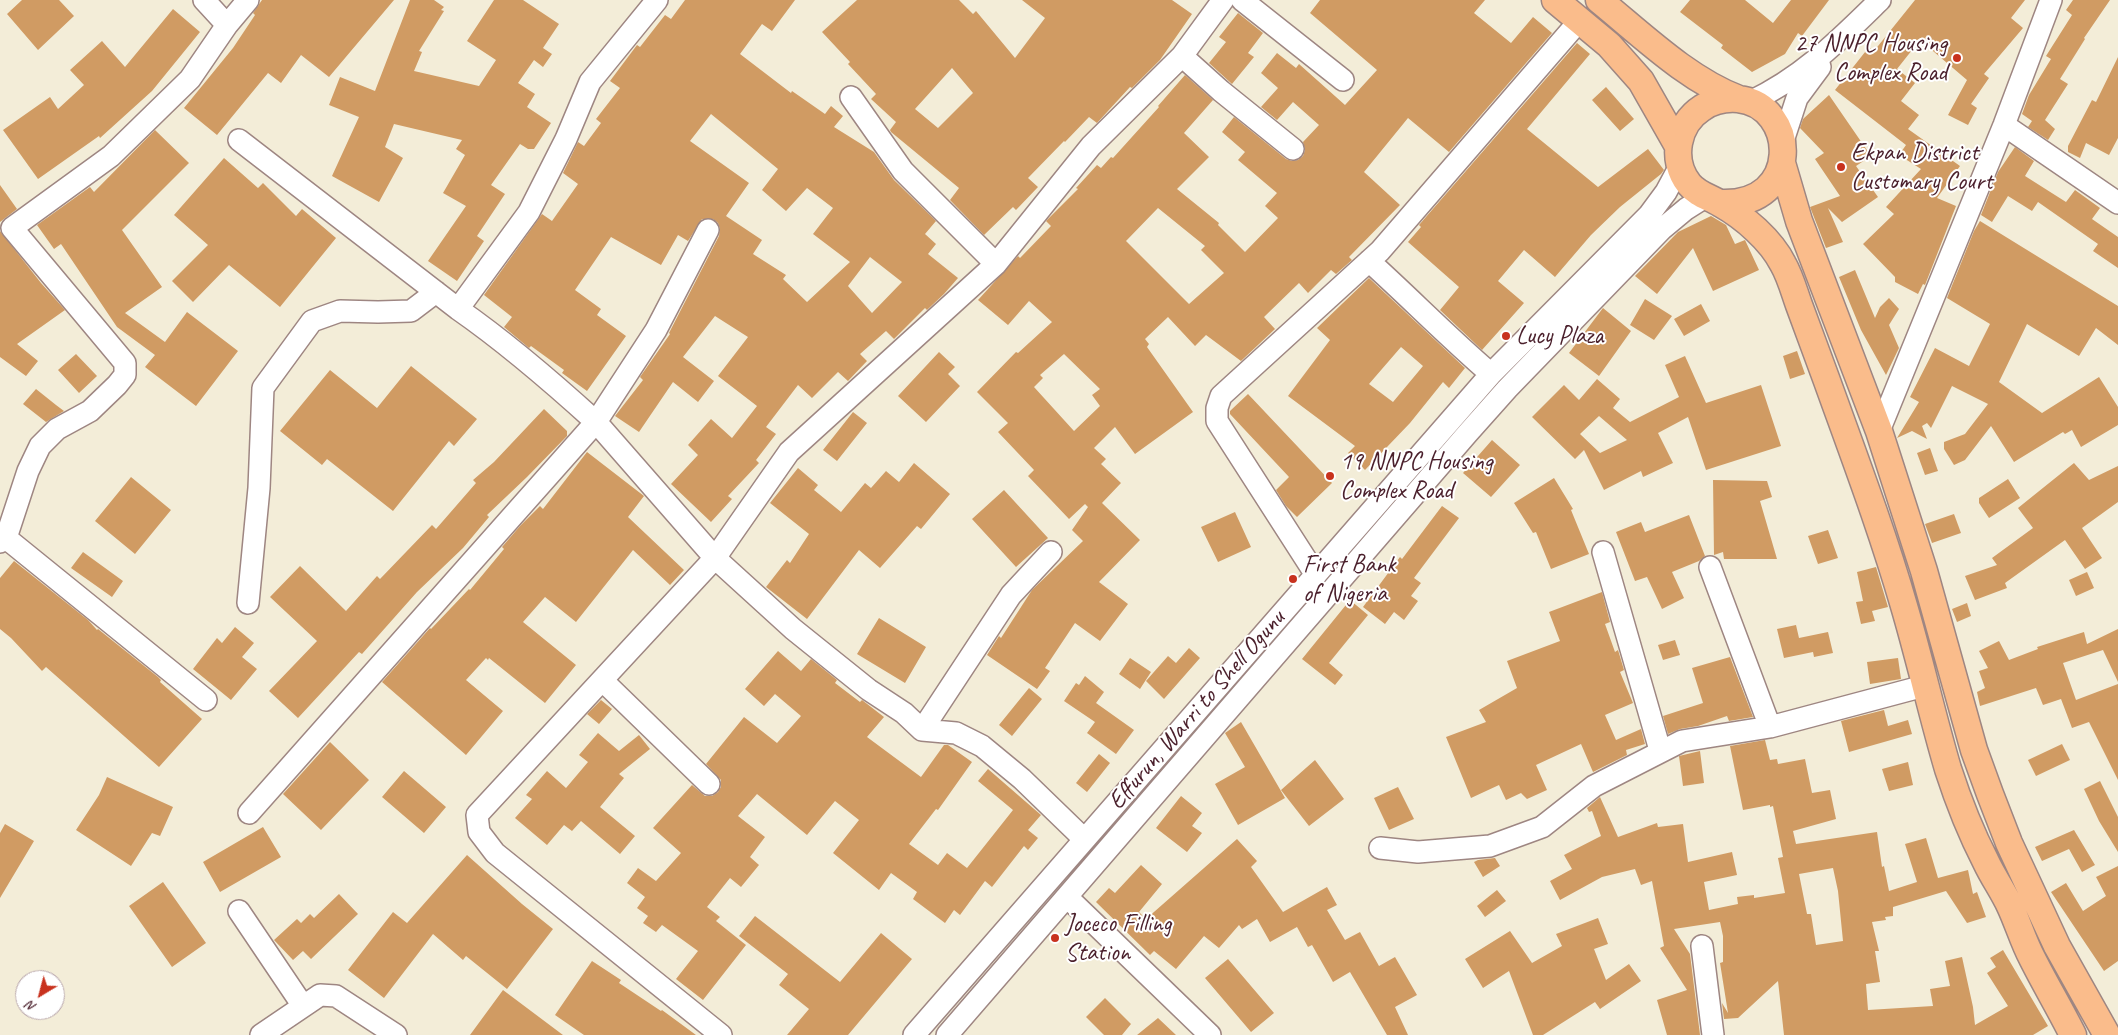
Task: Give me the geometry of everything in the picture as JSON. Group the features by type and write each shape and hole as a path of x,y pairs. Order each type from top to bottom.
{"main road":[{"path":"1555,0 1609,45 1641,81 1679,156 1689,184 1753,227 1783,263 1870,501 1905,608 1924,686 1950,773 1986,862 2011,907 2030,956 2073,1035"},
{"path":"1599,0 1691,73 1717,91 1765,111 1776,125 1799,221 1879,431 1924,571 1974,750 1990,794 2009,843 2057,946 2107,1035"},
{"path":"1679,156 1682,129 1692,115 1706,105 1722,99 1744,101"},
{"path":"1712,200 1737,204 1753,200 1766,191 1776,178 1782,152"}],"street":[{"path":"204,0 227,25"},
{"path":"206,700 3,540 28,471 40,446 57,429 90,411 125,375 125,363 6,232 110,156 190,79 227,25 248,0"},
{"path":"458,309 530,212 566,139 590,82 657,0"},
{"path":"721,1035 495,853 480,832 477,816 715,558 789,452 996,264 1091,146 1182,56 1223,0"},
{"path":"1242,0 1343,80"},
{"path":"1744,101 1776,90 1806,69 1880,0"},
{"path":"1879,431 2004,124 2051,0"},
{"path":"1316,575 1217,421 1217,408 1221,396 1380,251 1580,20"},
{"path":"1782,152 1797,98 1816,74 1835,44"},
{"path":"1182,56 1221,91 1293,149"},
{"path":"851,98 903,172 996,264"},
{"path":"2004,124 2118,203"},
{"path":"239,140 458,309 488,329 596,422 715,558 794,629 870,690 904,713 922,730 956,733 982,746 1022,779 1084,839"},
{"path":"1655,222 1679,156"},
{"path":"1655,222 1712,200"},
{"name":"Effurun, Warri to Shell Ogunu","path":"914,1035 1491,374 1655,222"},
{"name":"Effurun, Warri to Shell Ogunu","path":"947,1035 1501,396 1655,222"},
{"path":"249,813 596,422 656,330 708,230"},
{"path":"1368,261 1491,374"},
{"path":"248,604 259,488 263,388 312,321 340,311 411,311 436,292"},
{"path":"922,730 1011,595 1051,552"},
{"path":"1603,552 1660,750"},
{"path":"1710,567 1770,727"},
{"path":"602,680 709,784"},
{"path":"1380,848 1418,852 1490,846 1542,827 1594,786 1660,750 1682,741 1770,727 1924,686"},
{"path":"1067,897 1210,1035"},
{"path":"239,911 303,1006"},
{"path":"1702,946 1713,1035"},
{"path":"261,1035 320,995 336,996 396,1035"}],"building":[{"path":"22,0 59,0 74,16 38,50 7,14"},
{"path":"262,0 394,0 329,77 301,55 281,83 268,73 217,135 184,108 233,48 255,15 253,13"},
{"path":"410,0 434,0 444,7 441,10 444,11 419,51 422,52 414,71 479,86 496,60 467,41 494,0 523,0 559,24 543,48 552,54 543,67 534,60 518,83 535,94 527,107 551,123 534,149 528,149 520,144 491,185 505,194 477,236 484,241 457,281 428,261 466,206 443,193 465,155 456,149 462,140 394,124 385,147 403,158 379,202 332,176 359,117 329,105 340,77 375,91"},
{"path":"685,0 795,0 772,31 762,24 740,54 791,93 792,91 825,114 831,106 843,116 834,127 874,152 894,180 936,221 925,234 936,244 928,254 958,278 944,294 927,310 925,308 894,339 886,331 860,354 867,361 848,381 838,372 812,398 798,385 766,427 776,434 756,460 759,463 728,496 732,499 711,522 671,484 698,455 688,445 711,419 732,438 757,406 718,376 748,337 715,316 683,357 714,381 698,402 673,382 639,432 615,416 643,380 640,377 670,334 719,236 720,229 718,223 713,219 702,219 688,241 678,235 661,265 611,237 575,290 601,309 597,315 626,336 587,391 562,373 564,370 531,346 529,348 504,327 512,317 484,295 542,214 552,221 578,184 563,173 578,142 584,146 601,123 596,119 620,88 610,81 637,45 640,47 665,15 671,19","holes":["711,114 778,169 762,190 786,211 807,188 833,208 813,234 850,262 807,302 783,279 786,275 753,254 762,240 726,216 749,183 690,141","870,257 902,282 872,313 848,286"]},
{"path":"857,0 959,0 973,14 976,11 1015,58 1045,18 1022,0 1172,0 1192,14 1160,60 1132,88 1130,87 1097,123 1089,117 1064,141 1028,178 1038,187 1016,210 1013,207 984,235 950,200 959,188 891,132 890,130 896,122 871,99 876,94 822,32","holes":["952,68 973,93 938,128 915,109"]},
{"path":"1320,0 1485,0 1474,13 1511,43 1533,17 1552,33 1449,152 1408,118 1364,172 1400,205 1349,257 1352,260 1336,274 1331,270 1308,293 1299,283 1264,317 1275,329 1241,361 1206,335 1195,346 1168,317 1145,339 1149,344 1147,347 1193,412 1135,454 1115,427 1094,448 1106,459 1101,464 1121,483 1102,503 1140,540 1099,582 1128,604 1100,641 1075,623 1045,668 1050,671 1037,689 987,655 999,636 1001,638 1032,590 1083,541 1072,530 1088,507 1085,504 1069,519 1028,476 1034,470 998,432 1008,423 977,392 1016,352 1018,353 1052,322 1029,301 1008,325 978,300 1018,256 1020,258 1051,226 1046,221 1078,189 1076,188 1097,165 1101,168 1111,157 1113,158 1185,75 1213,100 1184,133 1209,157 1177,189 1219,223 1218,225 1245,252 1278,218 1265,206 1277,193 1238,160 1245,152 1222,132 1234,117 1286,159 1292,161 1298,160 1303,156 1305,150 1303,142 1319,125 1293,102 1277,120 1261,107 1278,88 1261,73 1277,53 1296,68 1299,64 1345,105 1377,70 1310,13","holes":["1158,208 1205,246 1201,250 1224,273 1189,304 1126,241","1064,354 1100,389 1092,395 1100,406 1074,431 1034,387 1043,378 1040,375"]},
{"path":"1690,0 1745,0 1773,23 1791,0 1829,0 1802,36 1798,33 1785,54 1752,72 1721,48 1723,45 1680,12"},
{"path":"1915,0 2025,0 2011,18 2023,28 1984,74 1989,78 1971,104 1977,108 1968,125 1948,115 1967,80 1920,40 1897,69 1915,83 1901,101 1919,115 1908,129 1960,166 1937,198 1956,206 1925,285 1923,284 1918,294 1895,282 1895,277 1863,244 1894,214 1886,207 1921,169 1899,155 1906,145 1835,90 1869,47 1874,51"},
{"path":"2073,0 2110,0 2084,38 2060,79 2068,84 2045,120 2055,129 2048,140 2028,127 2032,121 2022,114 2029,95 2051,59 2046,56 2072,15 2066,10"},
{"path":"173,9 200,32 152,91 100,138 99,136 38,179 3,130 50,97 58,109 84,85 70,70 102,41 125,67"},
{"path":"1238,13 1263,33 1248,53 1254,57 1232,84 1209,63 1226,42 1219,37"},
{"path":"1577,43 1590,54 1527,129 1598,187 1648,149 1664,170 1620,207 1591,235 1555,277 1524,250 1498,281 1524,303 1482,350 1440,310 1459,287 1408,242 1421,227 1419,225"},
{"path":"2118,57 2118,138 2109,155 2086,143 2080,158 2068,152 2068,146 2092,100 2096,102"},
{"path":"1606,87 1634,119 1620,131 1592,100"},
{"path":"1829,95 1871,156 1856,166 1878,197 1842,222 1828,208 1843,242 1826,248 1810,207 1840,196 1815,159 1824,153 1800,128 1803,119"},
{"path":"155,130 189,163 122,230 162,287 125,313 165,342 187,312 238,351 196,406 145,367 155,355 117,327 61,244 54,249 37,225 90,187 94,192"},
{"path":"2015,147 2034,161 2025,176 2066,202 2075,190 2100,208 2092,219 2118,237 2118,268 2093,251 2098,244 2038,202 2032,211 2008,196 1992,222 1981,215 1998,172"},
{"path":"224,158 258,188 263,183 296,216 302,209 336,238 280,307 229,265 193,302 172,281 208,245 174,215"},
{"path":"0,185 17,209 0,222"},
{"path":"1711,216 1726,225 1735,244 1745,240 1759,270 1713,291 1693,248 1657,294 1635,276 1678,232"},
{"path":"1980,221 2118,306 2118,345 2096,328 2079,356 2027,324 1999,382 2042,413 2099,377 2118,407 2118,425 2081,447 2072,430 2065,434 2063,432 2014,462 1991,426 1965,460 1954,465 1944,449 1944,442 1965,434 1988,404 1952,386 1931,428 1927,423 1922,426 1927,439 1912,431 1897,438 1919,402 1910,397 1935,348 1969,366 1990,324 1947,298 1974,231"},
{"path":"0,231 65,310 17,344 38,361 26,376 0,357"},
{"path":"1855,270 1875,318 1880,307 1889,298 1899,309 1889,325 1899,348 1886,375 1861,330 1839,277"},
{"path":"1369,278 1465,368 1449,388 1443,382 1410,423 1365,470 1348,453 1355,446 1288,396 1330,340 1317,328","holes":["1401,347 1423,366 1393,402 1369,384"]},
{"path":"1645,299 1672,316 1654,340 1630,325"},
{"path":"1701,304 1710,321 1684,336 1674,319"},
{"path":"1603,308 1631,331 1599,376 1569,353"},
{"path":"1797,351 1805,374 1790,379 1783,356"},
{"path":"939,352 955,367 948,374 960,386 926,422 898,396"},
{"path":"76,354 97,376 79,393 58,370"},
{"path":"1685,356 1706,403 1761,385 1781,446 1706,470 1688,417 1658,433 1673,463 1643,477 1641,471 1604,490 1584,450 1575,459 1532,417 1564,385 1579,400 1597,379 1620,399 1613,408 1630,422 1679,397 1665,365","holes":["1599,416 1627,440 1600,453 1580,434"]},
{"path":"411,366 477,419 454,446 449,441 393,511 327,459 322,465 280,431 330,370 377,408"},
{"path":"36,389 64,411 46,422 23,404"},
{"path":"1248,394 1332,483 1297,517 1286,506 1276,490 1289,477 1230,414 1230,411"},
{"path":"544,409 567,431 567,436 487,515 489,517 463,548 417,592 362,654 359,652 298,718 269,691 317,641 270,597 300,566 346,611 377,576 380,579 432,525 436,529 476,483 473,480 494,462"},
{"path":"853,412 867,423 837,461 823,450"},
{"path":"1492,440 1520,465 1491,497 1463,473"},
{"path":"1930,448 1938,471 1925,475 1917,453"},
{"path":"587,452 644,496 628,517 684,570 670,585 633,550 576,622 545,597 523,622 576,665 545,703 489,658 488,660 486,658 466,680 503,711 466,755 382,682 430,628 470,590 504,549 502,547 520,526 540,506 543,509"},
{"path":"914,463 950,494 921,529 917,526 880,568 859,550 807,619 766,587 787,560 790,563 809,534 770,503 798,468 818,485 814,490 841,512 865,483 871,488 886,471 899,482"},
{"path":"2074,463 2089,480 2118,466 2118,502 2082,528 2102,558 2085,569 2065,540 2005,583 2007,588 1975,600 1965,576 1997,565 1992,558 2033,528 2018,508"},
{"path":"131,477 171,510 135,554 95,521"},
{"path":"1554,478 1573,509 1571,510 1589,554 1551,569 1536,532 1533,533 1514,503"},
{"path":"2008,479 2020,498 1989,518 1979,503 1979,498"},
{"path":"1713,480 1767,481 1772,497 1760,501 1777,559 1724,559 1723,552 1714,555"},
{"path":"1004,490 1048,538 1016,567 972,519"},
{"path":"1442,506 1459,518 1414,578 1421,583 1411,596 1418,601 1404,620 1394,612 1385,624 1363,607 1400,557 1402,559"},
{"path":"1235,512 1251,547 1218,562 1201,527"},
{"path":"1954,514 1961,533 1932,543 1925,524"},
{"path":"1689,515 1705,556 1699,561 1672,572 1684,598 1662,609 1647,577 1635,581 1616,532 1641,522 1645,532"},
{"path":"1828,530 1838,558 1818,564 1808,536"},
{"path":"83,552 123,581 112,597 71,568"},
{"path":"14,561 88,620 97,630 158,677 161,680 160,682 202,719 159,767 46,667 42,671 0,629 0,578"},
{"path":"1876,567 1888,607 1872,611 1875,621 1861,624 1856,602 1863,601 1857,572"},
{"path":"2087,572 2094,588 2076,596 2069,580"},
{"path":"1602,592 1610,622 1605,624 1615,652 1618,650 1624,670 1620,672 1633,703 1605,715 1616,740 1641,729 1645,744 1626,750 1627,755 1593,772 1581,744 1536,765 1547,790 1527,799 1521,793 1506,800 1499,785 1471,798 1446,737 1486,722 1479,710 1517,688 1507,661 1560,641 1549,612"},
{"path":"1350,600 1368,615 1329,663 1343,675 1335,685 1302,659"},
{"path":"1967,603 1971,616 1957,622 1952,609"},
{"path":"879,618 926,647 905,683 857,654"},
{"path":"1796,625 1799,638 1828,632 1833,653 1814,657 1813,652 1784,658 1777,629"},
{"path":"235,627 254,643 242,657 257,669 231,700 193,669 217,638 222,643"},
{"path":"2118,629 2118,682 2103,650 2063,663 2076,700 2118,684 2118,780 2089,722 2072,728 2061,699 2043,705 2036,688 1980,706 1977,692 1985,688 1979,671 1988,668 1979,651 1999,641 2009,660 2038,649 2037,647 2084,632 2087,644"},
{"path":"1675,640 1680,655 1663,660 1658,645"},
{"path":"1189,648 1200,658 1164,699 1146,681 1168,656 1176,663"},
{"path":"778,651 801,671 811,659 837,680 835,683 884,717 867,737 921,777 944,745 948,745 972,762 938,810 936,809 909,844 938,865 947,853 967,868 1013,810 978,781 988,769 1041,815 1028,830 1038,838 1028,850 1024,846 992,887 985,881 960,915 954,910 945,923 913,899 917,892 891,873 879,890 833,853 859,820 835,801 807,835 757,794 738,816 765,837 750,857 759,865 741,887 730,878 707,907 720,917 716,921 746,945 703,1000 676,979 698,951 662,925 656,932 643,923 648,916 637,908 645,897 627,883 638,868 656,881 681,853 653,828 692,785 705,796 712,796 718,792 721,787 721,780 706,764 744,717 777,743 801,716 775,694 764,706 745,689"},
{"path":"1730,657 1753,717 1729,721 1727,716 1668,734 1663,716 1703,703 1692,668"},
{"path":"1130,658 1151,672 1140,689 1119,674"},
{"path":"1898,658 1901,679 1870,684 1867,662"},
{"path":"1085,676 1104,692 1096,703 1134,730 1116,754 1087,733 1095,722 1064,701 1076,683 1079,685"},
{"path":"1029,688 1042,699 1012,736 999,725"},
{"path":"601,700 612,709 599,724 587,714"},
{"path":"1884,710 1888,726 1908,720 1912,734 1849,752 1841,721"},
{"path":"1241,722 1285,798 1238,825 1215,784 1245,767 1225,733"},
{"path":"598,733 619,751 639,735 650,749 619,774 624,778 600,807 635,836 620,854 581,821 572,831 564,825 547,845 515,818 532,799 526,795 547,771 566,788 588,762 579,755"},
{"path":"1765,740 1770,760 1777,759 1778,764 1805,759 1812,793 1830,790 1836,819 1793,831 1796,844 1877,832 1882,867 1884,866 1889,891 1917,882 1905,844 1926,838 1938,878 1968,870 1973,894 1977,892 1986,917 1967,923 1946,891 1893,907 1893,916 1885,917 1886,920 1872,922 1879,951 1875,951 1880,982 1866,984 1868,1010 1933,1006 1930,989 1950,986 1945,961 1962,957 1975,1025 2008,1006 1987,973 1996,967 1990,958 2003,950 2048,1026 2033,1035 1784,1035 1778,981 1738,1018 1724,1019 1722,1003 1728,1013 1720,963 1723,962 1723,936 1720,922 1674,929 1690,954 1700,1035 1667,1035 1657,1000 1687,990 1660,948 1664,946 1652,881 1641,885 1635,869 1602,877 1560,900 1550,881 1572,869 1564,855 1601,836 1592,811 1589,812 1587,808 1600,797 1618,837 1657,823 1658,827 1683,824 1688,862 1732,852 1737,875 1704,882 1709,910 1738,904 1737,897 1754,895 1754,898 1785,893 1778,858 1783,857 1773,806 1743,810 1730,746","holes":["1833,868 1838,891 1843,941 1816,945 1811,914 1807,914 1799,874"]},
{"path":"330,742 369,780 321,830 283,794"},
{"path":"2062,744 2070,760 2036,776 2028,760"},
{"path":"1700,751 1704,783 1683,786 1679,756"},
{"path":"1099,754 1110,763 1087,792 1076,783"},
{"path":"1315,760 1344,799 1309,826 1281,790"},
{"path":"1908,762 1913,785 1889,791 1882,769"},
{"path":"404,771 446,807 424,833 382,797"},
{"path":"107,777 173,807 160,836 152,833 131,866 76,830 99,795"},
{"path":"2100,781 2118,817 2118,852 2099,821 2084,789"},
{"path":"1398,787 1414,819 1389,830 1374,798"},
{"path":"1181,796 1202,813 1192,826 1202,833 1187,852 1156,828"},
{"path":"5,824 34,841 0,898 0,833"},
{"path":"263,827 281,857 220,892 203,862"},
{"path":"2074,830 2095,865 2082,872 2069,849 2042,861 2035,847"},
{"path":"1237,839 1257,861 1251,867 1283,912 1327,887 1337,905 1327,910 1345,940 1360,932 1379,966 1395,957 1417,995 1395,1007 1408,1035 1387,1035 1350,972 1333,982 1312,945 1308,947 1297,927 1270,942 1257,919 1242,929 1239,925 1219,948 1204,936 1176,969 1154,951 1150,955 1096,902 1109,888 1115,893 1141,865 1162,884 1139,912 1146,919"},
{"path":"467,855 553,929 507,989 466,956 463,960 433,934 384,998 348,970 393,912 407,923"},
{"path":"1495,858 1500,866 1483,877 1474,862"},
{"path":"2118,866 2118,961 2104,971 2051,892 2066,883 2083,911 2106,896 2096,877"},
{"path":"163,882 206,943 172,967 129,906"},
{"path":"1497,890 1506,901 1485,917 1477,906"},
{"path":"339,894 358,914 311,959 303,951 293,960 274,940 297,919 301,923 310,914 314,918"},
{"path":"755,916 840,982 881,933 912,959 848,1035 787,1035 809,1009 779,985 788,974 739,936"},
{"path":"1598,918 1608,944 1594,949 1606,980 1629,964 1641,981 1600,1009 1595,1002 1543,1035 1533,1035 1509,971 1483,988 1465,959 1510,931 1532,963 1562,946 1556,934"},
{"path":"1228,959 1274,1013 1251,1032 1205,978"},
{"path":"592,961 621,980 619,983 662,1010 696,1035 584,1035 555,1015"},
{"path":"503,990 563,1035 470,1035"},
{"path":"1105,998 1131,1024 1122,1035 1104,1035 1086,1017"},
{"path":"1158,1018 1176,1035 1137,1035"}],"place":[{"name":"27 NNPC Housing Complex Road","path":"1957,58"},
{"name":"Ekpan District Customary Court","path":"1841,167"},
{"name":"Lucy Plaza","path":"1506,336"},
{"name":"19 NNPC Housing Complex Road","path":"1330,476"},
{"name":"First Bank of Nigeria","path":"1293,579"},
{"name":"Joceco Filling Station","path":"1055,938"}]}
